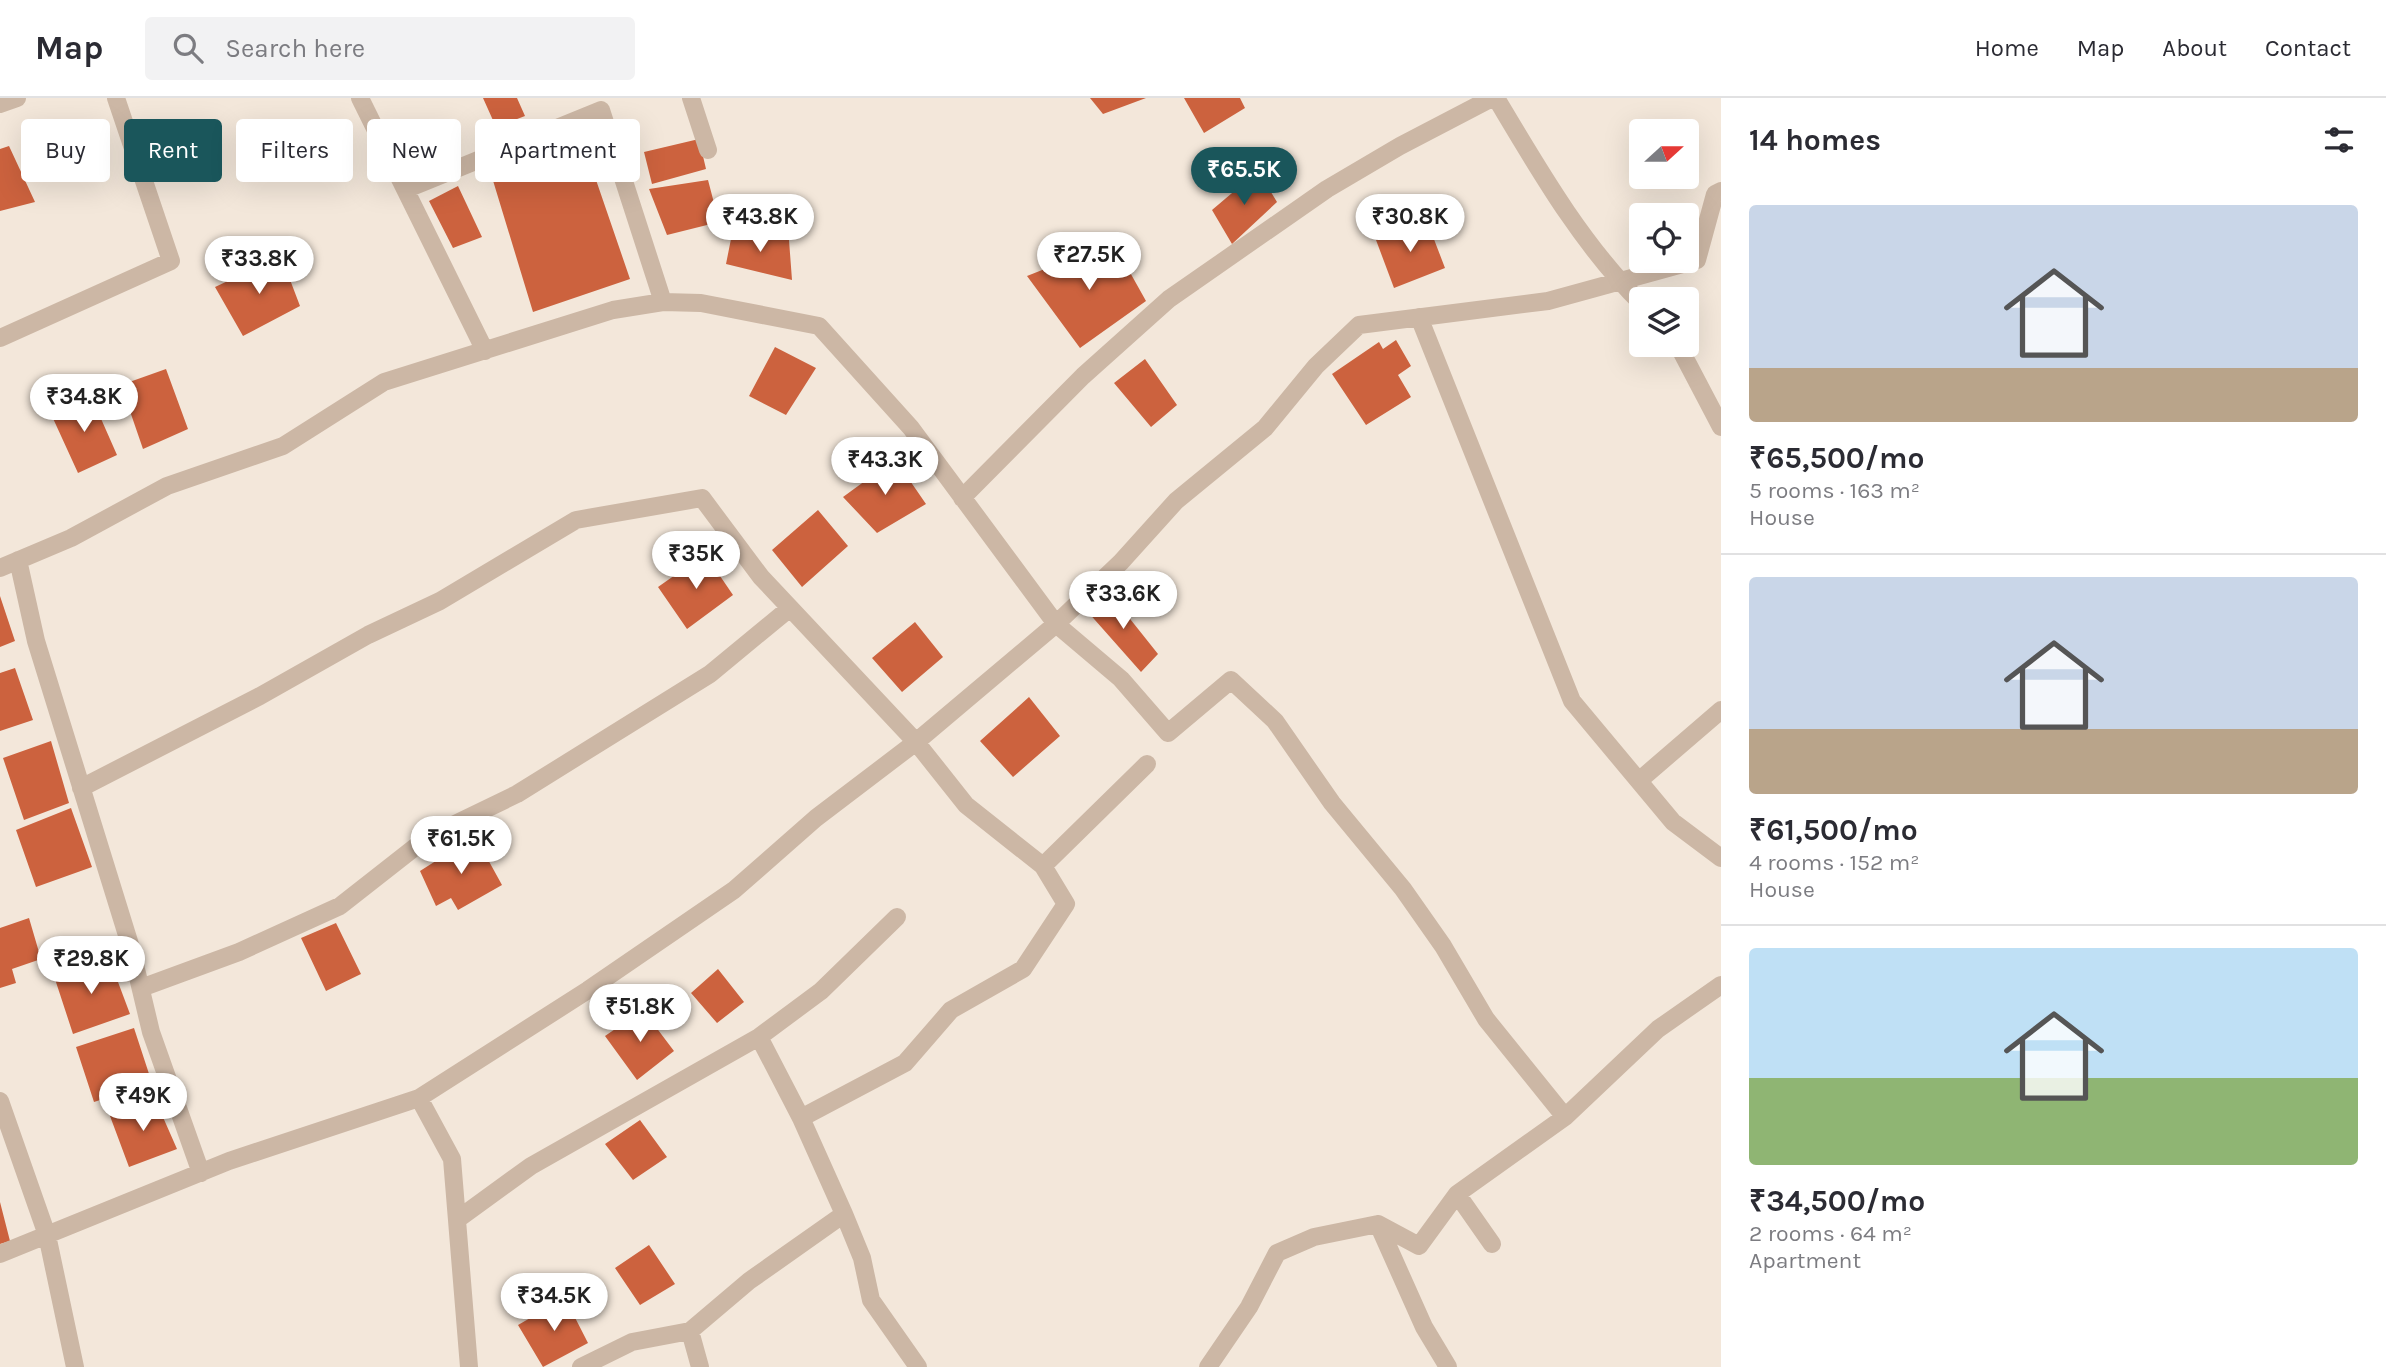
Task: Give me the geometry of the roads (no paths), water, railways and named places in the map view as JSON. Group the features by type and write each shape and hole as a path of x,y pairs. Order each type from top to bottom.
{"street":[{"path":"0,104 17,98"},
{"path":"0,338 171,261 116,98"},
{"path":"360,98 485,351"},
{"path":"691,98 708,150"},
{"path":"961,498 1083,376 1169,299 1327,189 1400,146 1494,98 1550,188 1617,280 1629,292"},
{"path":"407,189 601,110 663,302"},
{"path":"0,1254 201,1172 314,1130 419,1098 588,990 734,890 816,818 916,742 1056,624 1121,562 1177,501 1265,428 1316,366 1359,325 1548,301 1697,260 1715,194 1721,191"},
{"path":"0,568 71,538 167,486 284,446 384,382 613,310 663,302 701,303 819,326 911,428 1056,624 1121,678 1168,733 1231,680 1275,721 1332,803 1402,889 1443,946 1486,1019 1565,1117"},
{"path":"1419,317 1572,701 1641,779 1673,822 1721,858"},
{"path":"1684,357 1721,427"},
{"path":"81,788 260,696 368,635 440,601 576,520 702,498 761,577 916,742 966,805 1043,866 1066,904 1023,969 951,1010 905,1063 801,1118"},
{"path":"18,560 36,641 131,948 151,1032 201,1172"},
{"path":"141,988 239,952 341,906 428,837 517,794 710,674 790,608"},
{"path":"1641,779 1721,709"},
{"path":"1043,866 1147,764"},
{"path":"458,1219 531,1166 759,1037 821,991 897,917"},
{"path":"1208,1367 1249,1307 1278,1253 1314,1237 1378,1224 1419,1246 1457,1194 1565,1117 1658,1029 1721,985"},
{"path":"759,1037 801,1118 844,1214 862,1258 871,1300 918,1367"},
{"path":"419,1098 452,1159 469,1367"},
{"path":"0,1101 47,1235 75,1367"},
{"path":"1457,1194 1492,1244"},
{"path":"581,1367 632,1342 690,1331 749,1281 844,1214"},
{"path":"1378,1224 1424,1327 1448,1367"},
{"path":"690,1331 700,1367"}]}
